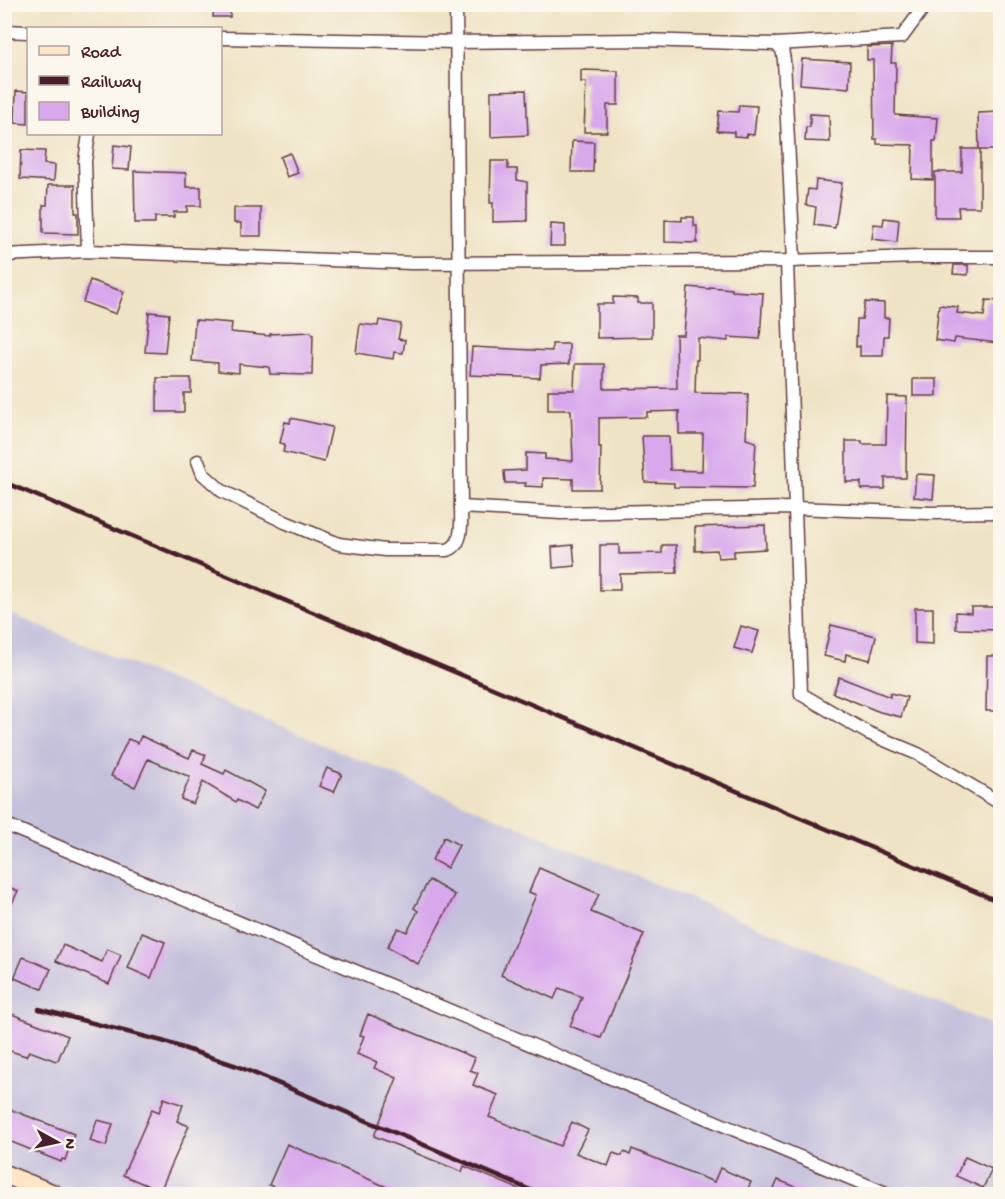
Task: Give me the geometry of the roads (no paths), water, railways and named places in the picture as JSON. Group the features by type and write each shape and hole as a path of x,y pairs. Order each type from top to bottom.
{"main road":[{"path":"4,1174 54,1194"}],"street":[{"path":"198,461 203,474 222,491 285,522 339,544 385,550 452,549 459,537 461,507 456,4"},
{"path":"222,38 458,42 606,39 775,44 902,37 926,4"},
{"path":"4,31 27,32"},
{"path":"775,44 782,49 784,60 794,508 801,694 868,733 927,759 1000,803"},
{"path":"88,251 85,161 89,135"},
{"path":"4,255 88,251 411,263 790,261 1000,257"},
{"path":"461,507 561,513 794,508 930,513 1000,512"},
{"path":"4,824 888,1194"}],"railway":[{"path":"4,482 1000,902"},
{"path":"39,1009 162,1041 237,1066 540,1194"}]}
